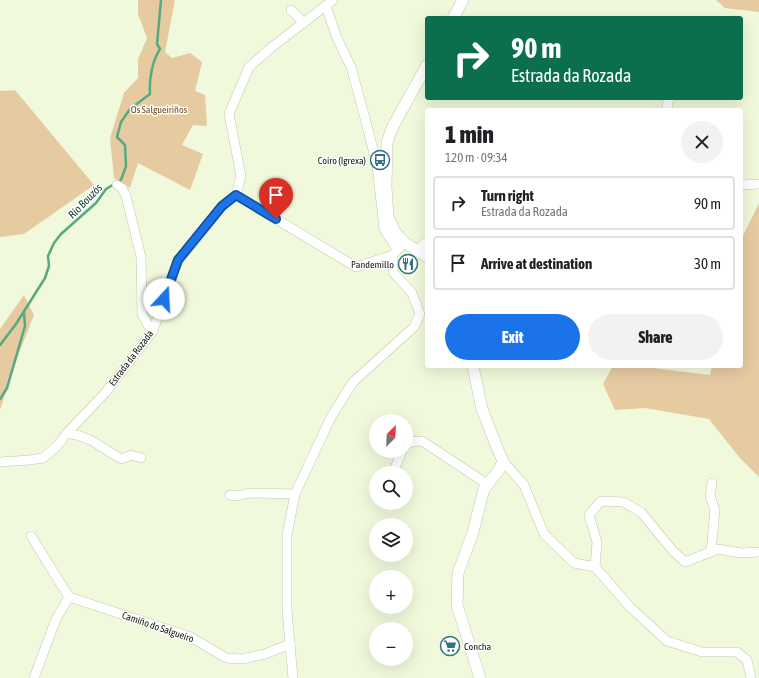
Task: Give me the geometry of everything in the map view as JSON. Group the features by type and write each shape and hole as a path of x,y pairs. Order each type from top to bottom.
{"street":[{"path":"454,16 464,0"},
{"path":"398,249 384,229 377,165 351,67 337,38 330,3 272,47 249,67 229,114 241,176 236,195 356,267 398,249 422,254"},
{"path":"291,10 304,23"},
{"path":"293,678 287,610 287,535 295,494 331,417 353,382 414,327 420,314 412,293 393,272 398,249 395,232 388,217 386,187 387,143 392,128 425,69"},
{"path":"743,185 759,184"},
{"path":"117,185 122,188 126,196 141,257 142,314 152,332"},
{"name":"Estrada da Rozada","path":"0,462 43,458 57,446 67,432 106,392 152,332 178,260 222,206 236,195"},
{"path":"473,368 482,409 498,450 503,461 524,485 544,534 574,563 595,567 630,607 667,640 702,652 737,652 747,660 751,678"},
{"path":"67,432 94,441 112,454 122,459 130,455 141,458"},
{"path":"413,441 422,441 487,484"},
{"path":"480,678 456,605 458,573 473,532 484,489 503,461"},
{"path":"710,552 715,510 710,496 712,483"},
{"path":"230,495 237,496 249,493 295,494"},
{"path":"595,567 597,542 589,515 602,501 623,502 641,512 673,551 685,562 718,549 742,553 759,552"},
{"path":"31,536 69,597 56,619 34,678"},
{"name":"Camiño do Salgueiro","path":"69,597 191,637 226,658 242,659 265,654 290,644"}],"green space":[{"name":"Os Salgueiriños","path":"138,0 175,0 165,52 172,58 190,53 202,62 195,91 205,95 207,126 193,125 182,145 203,154 190,190 138,163 130,188 114,178 110,138 124,93 138,78 138,59 147,38 138,14"},
{"path":"716,0 759,0 759,12 725,8"},
{"path":"15,90 94,185 24,234 0,237 0,91"},
{"path":"759,203 759,477 739,457 709,419 645,408 615,410 603,384 612,368 653,368 710,375 712,368 743,368 743,236"},
{"path":"24,295 34,315 18,356 0,410 0,329"}],"waterway":[{"name":"Río Bouzós","path":"0,345 16,324 45,278 49,266 48,256 54,243 61,234 96,203 106,189 121,180 126,166 125,145 117,137 121,122 130,109 150,94 152,71 155,59 160,49 157,44 161,0"},
{"path":"0,399 7,388 25,326 24,313"}],"place":[{"name":"Coiro (Igrexa)","path":"380,160"},
{"name":"Pandemillo","path":"408,264"},
{"name":"Concha","path":"450,646"}],"route":[{"path":"164,299 178,260 222,206 236,195 276,219"}]}
